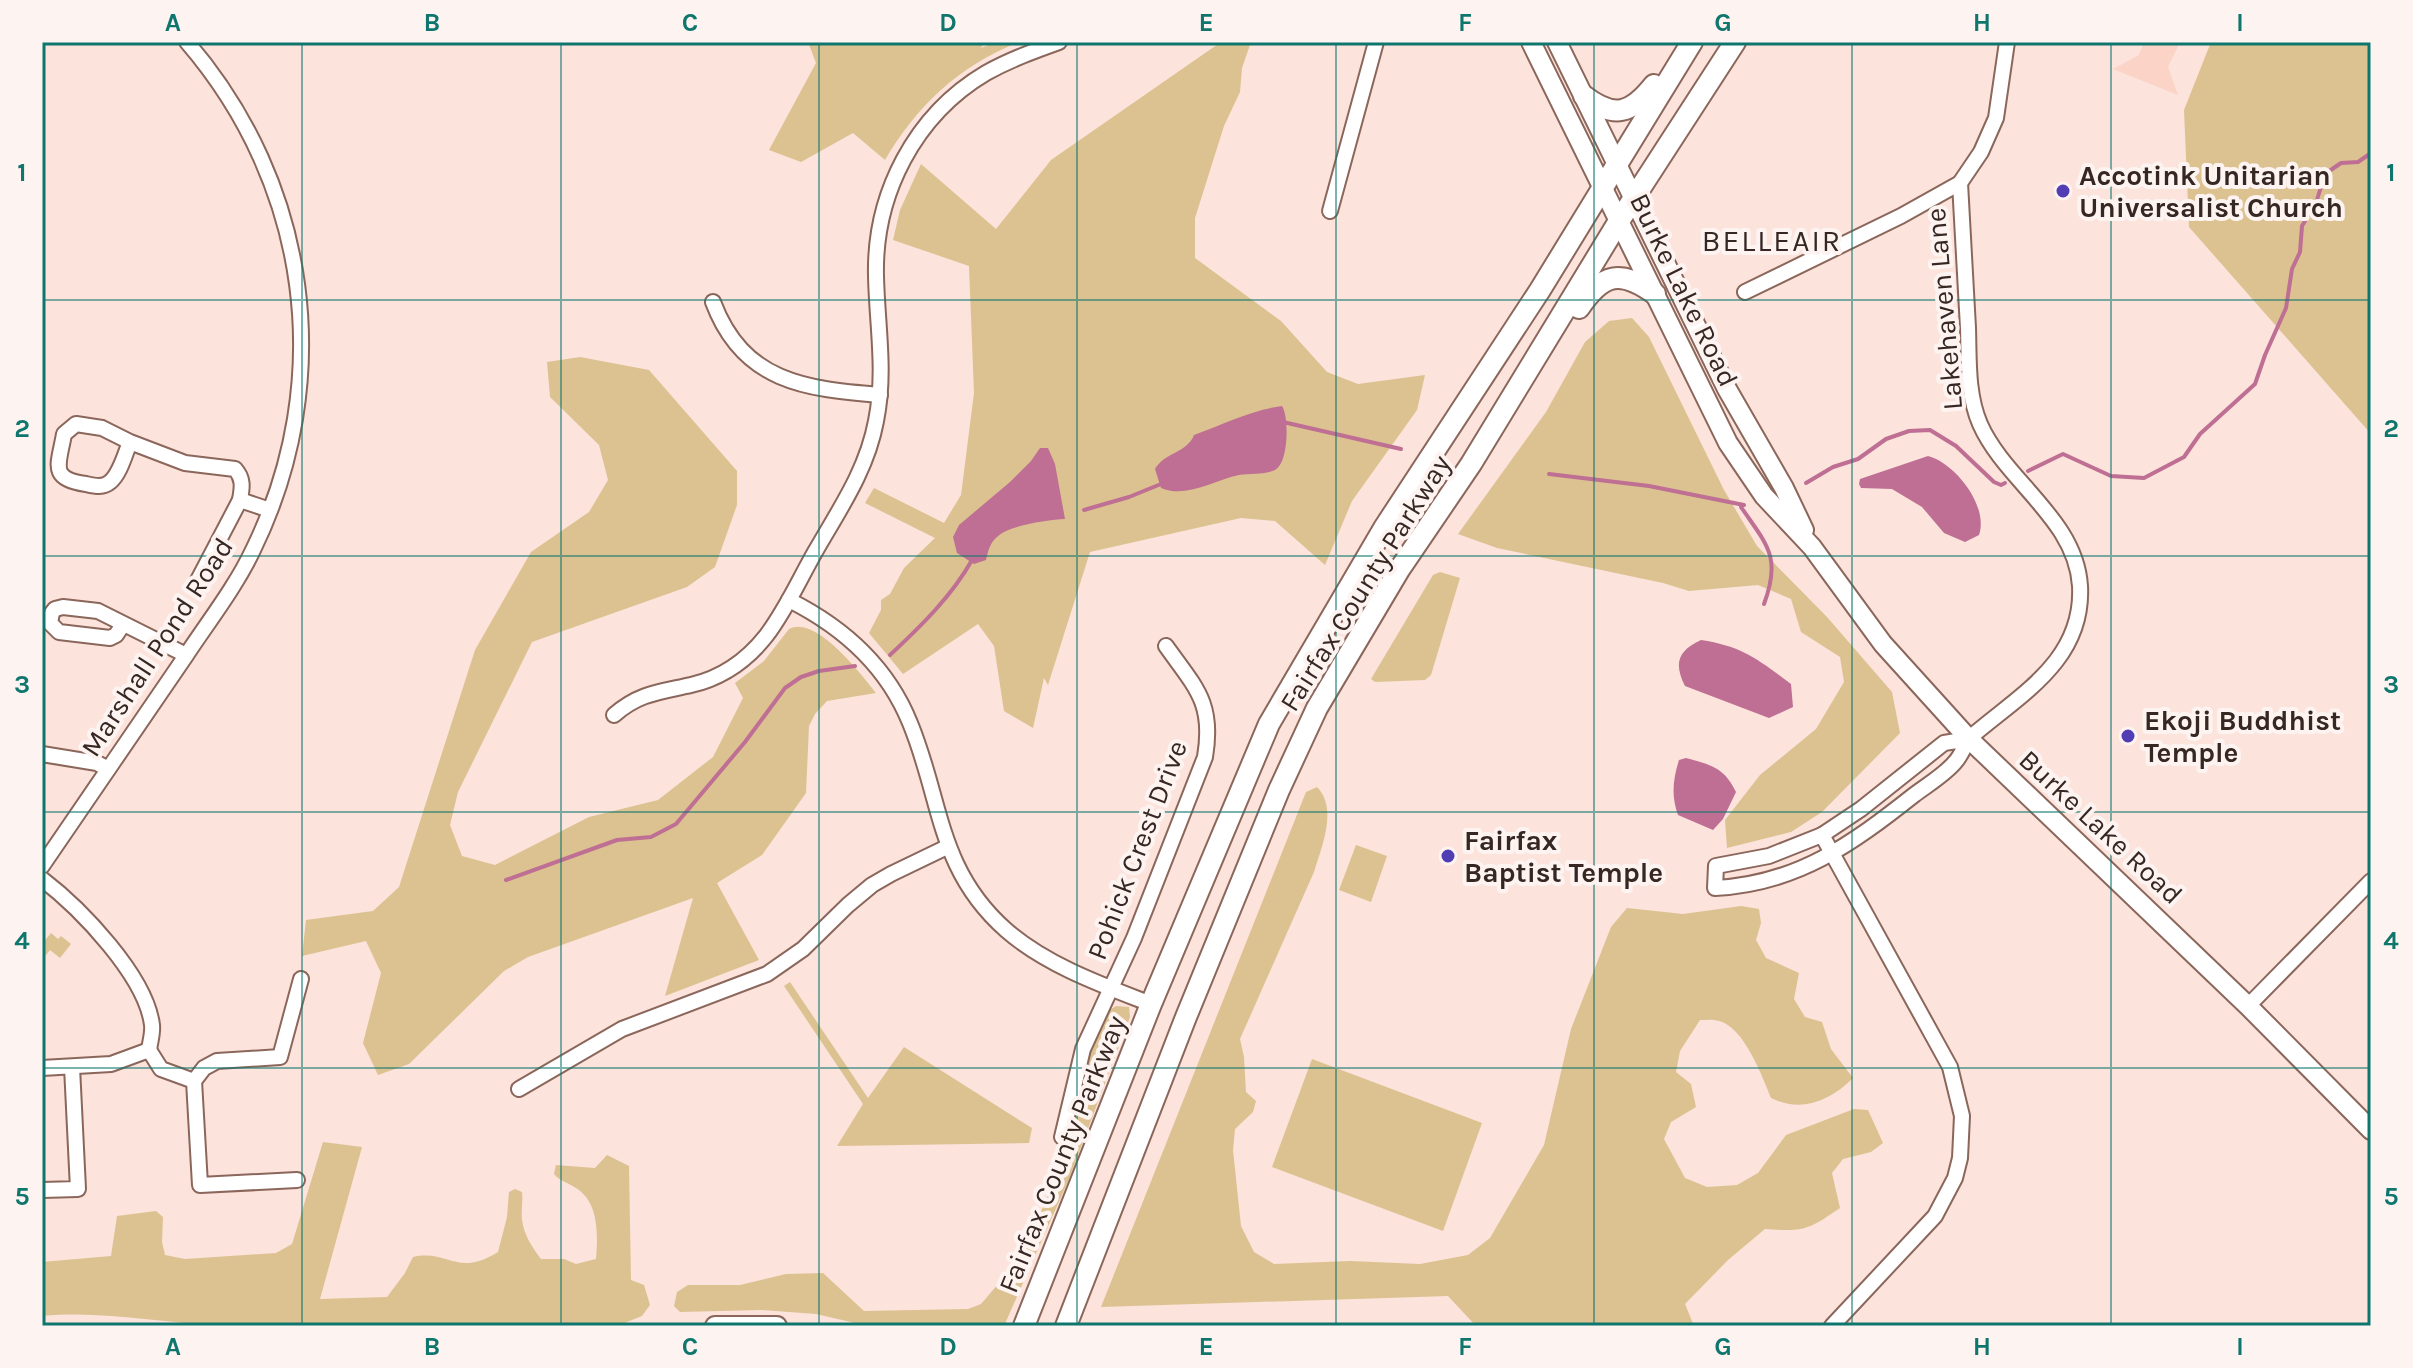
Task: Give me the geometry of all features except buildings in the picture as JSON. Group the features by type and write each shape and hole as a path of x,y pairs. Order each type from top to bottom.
{"highway":[{"name":"Fairfax County Parkway","path":"1024,1326 1151,1004 1269,724 1384,528 1540,290 1691,42"},
{"path":"1584,96 1598,107 1612,110 1626,110 1638,104 1691,42"},
{"name":"Fairfax County Parkway","path":"1066,1326 1186,1017 1297,749 1336,675 1399,570 1471,464 1619,221 1735,42"},
{"path":"1533,363 1593,287 1601,282 1621,277 1635,279 1655,294"}],"main road":[{"name":"Burke Lake Road","path":"1531,42 1728,443 1764,496 1812,547 1883,644 1969,739 2248,1006 2371,1130"},
{"name":"Burke Lake Road","path":"1557,42 1727,389 1784,488 1812,547"},
{"path":"715,1326 777,1326"}],"street":[{"name":"Marshall Pond Road","path":"42,866 234,585 253,552 290,448 300,386 302,333 296,275 274,187 241,114 187,42"},
{"path":"614,715 639,697 704,681 734,666 764,638 789,600 860,473 873,437 880,395 881,357 877,245 884,207 903,159 932,118 967,86 1015,59 1059,42"},
{"path":"1330,211 1376,42"},
{"path":"1745,292 1901,216 1960,183 1981,152 1996,118 2007,42"},
{"name":"Lakehaven Lane","path":"1960,183 1974,406 1990,442 2065,539 2077,566 2080,591 2074,631 2061,657 2023,696 1969,739"},
{"path":"713,302 732,341 766,369 798,384 837,392 880,395"},
{"path":"130,442 114,479 108,484 102,487 79,484 62,477 59,468 64,434 76,424 102,428 185,463 235,469 241,475 240,500 195,586"},
{"path":"240,500 270,510"},
{"path":"789,600 846,635 890,684 911,725 955,866 1005,930 1054,961 1151,1004"},
{"path":"122,626 186,655"},
{"name":"Pohick Crest Drive","path":"1062,1137 1083,1049 1195,788 1205,757 1209,731 1205,707 1198,690 1166,646"},
{"path":"1969,739 1956,762 1834,854 1776,878 1741,887 1715,888 1716,866 1769,856 1822,835 1861,809 1944,743 1969,739"},
{"path":"42,754 97,763 108,769"},
{"path":"1822,835 1950,1067 1960,1097 1962,1137 1955,1178 1935,1216 1832,1326"},
{"path":"519,1089 622,1029 767,974 803,949 872,885 947,847"},
{"path":"42,879 84,916 121,961 150,1016 149,1050 161,1069 194,1081"},
{"path":"2248,1006 2371,881"},
{"path":"297,1180 200,1185 194,1081 204,1068 217,1061 280,1057 301,979"},
{"path":"42,1068 111,1064 149,1050"},
{"path":"42,1190 78,1189 72,1067"}],"shaded area":[{"path":"808,42 985,42 981,48 996,42 1019,42 978,62 942,89 911,122 885,160 853,133 801,162 769,150 816,63"},
{"path":"1221,42 1251,42 1242,68 1240,92 1224,126 1195,218 1195,258 1281,321 1327,372 1358,384 1425,375 1417,410 1352,501 1325,565 1275,521 1241,518 1090,552 1048,685 1044,678 1033,728 1004,711 994,646 978,624 903,674 869,633 881,610 881,600 890,594 904,568 935,538 865,503 874,488 944,523 961,495 974,393 969,266 893,240 900,210 921,164 996,229 1051,160"},
{"path":"2144,42 2180,42 2168,67 2178,95 2113,69 2139,55"},
{"path":"2211,42 2371,42 2371,434 2189,227 2184,110"},
{"path":"1632,318 1649,337 1724,490 1757,546 1827,617 1892,692 1900,733 1822,812 1791,832 1727,848 1725,820 1760,775 1816,729 1844,682 1840,657 1801,632 1791,599 1758,585 1689,591 1497,548 1458,534 1546,412 1585,342 1609,321"},
{"path":"580,357 649,370 737,471 737,505 715,567 687,587 532,642 458,792 450,825 462,856 495,865 589,817 658,800 713,757 743,698 735,683 764,661 789,629 800,627 812,630 824,638 876,693 827,701 815,714 809,726 806,793 762,855 717,883 759,960 665,996 693,898 528,957 504,971 409,1064 378,1075 363,1043 381,973 366,941 302,956 306,920 373,911 399,887 475,650 531,552 589,512 608,480 599,445 550,397 547,362"},
{"path":"1282,406 1286,419 1285,449 1280,466 1275,470 1239,475 1190,490 1161,488 1155,469 1164,459 1186,446 1194,435 1248,414"},
{"path":"1040,448 1048,448 1055,464 1065,519 1010,529 993,542 986,560 974,564 957,553 953,537 959,525 1010,482"},
{"path":"1928,456 1949,467 1967,487 1979,511 1979,535 1965,542 1944,533 1922,507 1892,489 1861,488 1859,484 1860,479"},
{"path":"1440,572 1460,578 1431,675 1425,680 1375,682 1371,679 1433,575"},
{"path":"1701,640 1739,650 1791,684 1793,707 1769,718 1685,686 1679,671 1680,659 1687,649"},
{"path":"1686,758 1716,768 1727,777 1736,792 1723,819 1713,830 1678,815 1674,781 1679,760"},
{"path":"1317,787 1327,805 1321,851 1240,1039 1246,1092 1256,1101 1253,1112 1235,1129 1233,1150 1241,1226 1254,1252 1274,1264 1350,1261 1420,1264 1468,1255 1490,1238 1544,1145 1571,1029 1611,927 1627,908 1683,914 1741,906 1759,909 1761,923 1756,940 1766,958 1799,973 1794,999 1805,1017 1822,1022 1831,1049 1853,1078 1835,1093 1815,1102 1793,1104 1771,1098 1751,1054 1736,1032 1719,1021 1700,1020 1680,1051 1676,1072 1691,1084 1696,1107 1671,1122 1664,1139 1685,1178 1707,1187 1737,1185 1758,1173 1786,1135 1854,1109 1868,1110 1883,1143 1871,1152 1843,1159 1832,1173 1840,1208 1805,1228 1765,1229 1728,1260 1685,1304 1694,1326 1476,1326 1448,1296 1101,1307 1306,792"},
{"path":"1356,845 1387,856 1371,902 1339,890"},
{"path":"51,933 71,944 60,958 50,950 46,955 42,951 42,944"},
{"path":"790,982 868,1098 904,1047 1032,1128 1029,1143 837,1146 863,1104 784,986"},
{"path":"1116,1006 1129,1007 1130,1017 1069,1179 1004,1326 868,1326 816,1314 761,1310 680,1312 674,1306 677,1292 688,1285 740,1285 786,1274 823,1273 864,1311 968,1309 981,1304 1023,1255 1067,1149 1090,1054 1108,1011"},
{"path":"1312,1059 1482,1123 1443,1231 1272,1167"},
{"path":"323,1142 362,1147 320,1299 387,1297 413,1257 436,1256 472,1263 498,1252 507,1217 509,1192 515,1189 522,1192 525,1231 541,1259 564,1259 576,1264 596,1259 597,1230 593,1210 584,1194 554,1174 556,1165 595,1168 607,1155 629,1166 631,1280 644,1285 650,1305 642,1316 617,1326 219,1325 109,1316 42,1316 42,1262 111,1256 117,1216 156,1211 163,1217 165,1255 185,1259 276,1253 292,1244"}],"waterway":[{"path":"2028,471 2063,454 2111,476 2144,478 2184,457 2200,434 2255,384 2286,308 2292,269 2300,252 2302,226 2316,203 2325,174 2341,163 2358,162 2371,153"},
{"path":"1283,422 1401,449"},
{"path":"1806,483 1833,467 1858,459 1886,439 1909,431 1930,430 1956,446 1994,482 2005,483"},
{"path":"1549,474 1649,486 1744,505"},
{"path":"1084,510 1161,484"},
{"path":"1741,507 1769,551 1772,574 1764,604"},
{"path":"890,655 945,598 972,560"},
{"path":"506,880 617,840 651,837 676,824 745,742 785,688 801,677 819,671 855,666"}],"place":[{"name":"Accotink Unitarian Universalist Church","path":"2063,191"},
{"name":"Ekoji Buddhist Temple","path":"2128,736"},
{"name":"Fairfax Baptist Temple","path":"1448,856"}],"district":[{"name":"BELLEAIR","path":"1772,241"}]}
